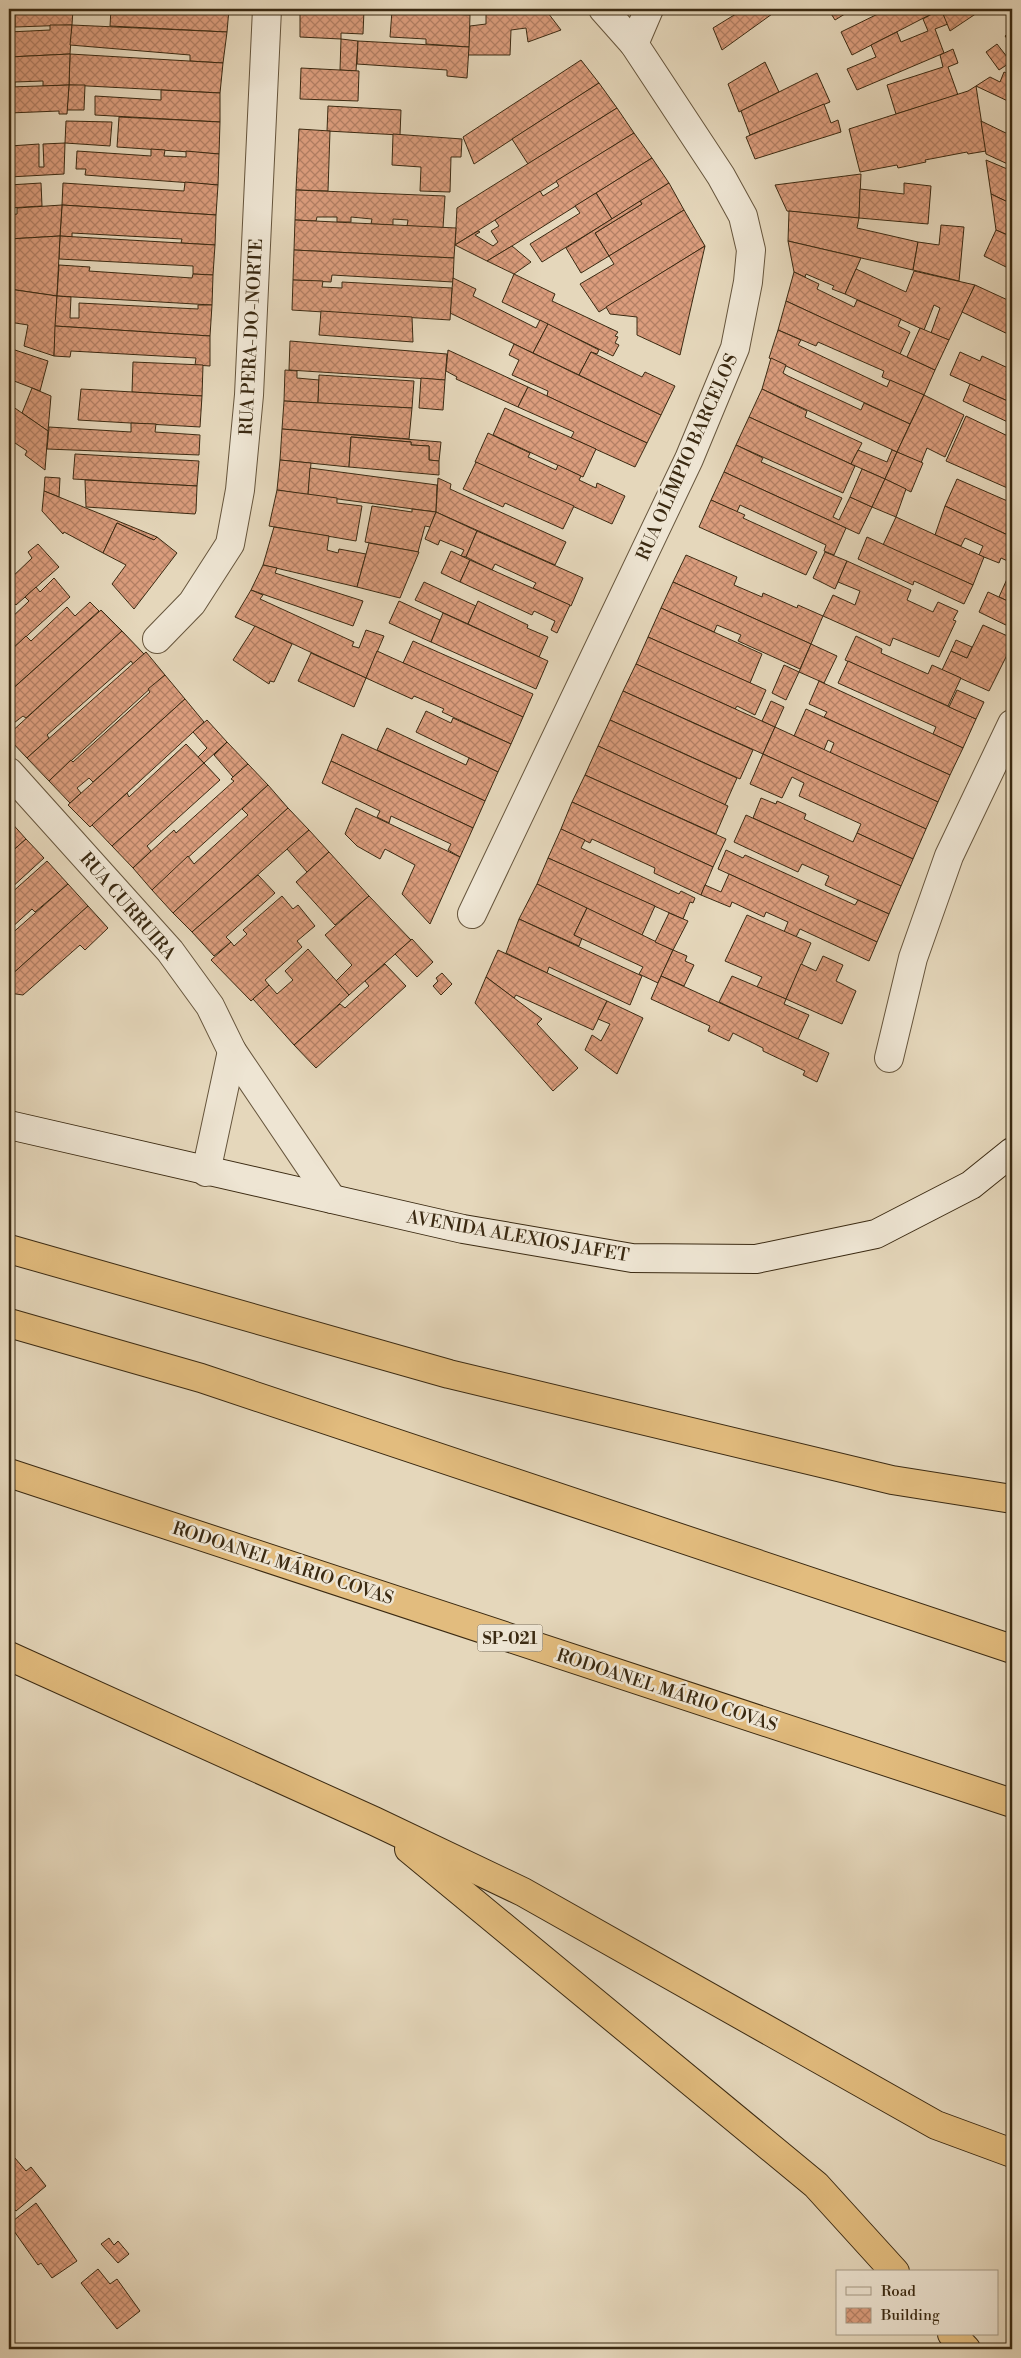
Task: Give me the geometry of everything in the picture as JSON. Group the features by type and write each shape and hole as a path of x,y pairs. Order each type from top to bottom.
{"highway":[{"path":"9,1249 450,1374 892,1480 1012,1499"},
{"path":"9,1323 201,1378 1012,1649"},
{"name":"RODOANEL MÁRIO COVAS","path":"9,1472 1012,1804"},
{"path":"9,1656 374,1821 523,1892 936,2125 1012,2152"},
{"path":"374,1821 816,2185 893,2270"},
{"path":"954,2336 966,2349"}],"street":[{"name":"RUA PERA-DO-NORTE","path":"157,639 192,603 230,544 240,490 249,395 267,9"},
{"name":"RUA OLÍMPIO BARCELOS","path":"472,914 689,459 735,348 743,314 751,250 744,216 634,44 603,9"},
{"path":"634,44 649,9"},
{"path":"889,1058 913,958 949,856 1012,724"},
{"name":"RUA CURRUIRA","path":"9,772 170,951 210,1006 232,1050 332,1199"},
{"path":"206,1172 232,1050"},
{"name":"AVENIDA ALEXIOS JAFET","path":"9,1125 206,1172 463,1229 632,1258 756,1259 876,1234 971,1185 1012,1152"}],"building":[{"path":"15,9 73,9 72,25 15,27"},
{"path":"111,9 229,9 227,32 110,26"},
{"path":"300,9 364,10 363,34 341,33 341,39 300,37"},
{"path":"408,9 470,9 470,15 408,12"},
{"path":"486,9 545,9 561,30 528,42 526,28 511,30 510,55 468,55 470,26 486,24"},
{"path":"744,9 779,9 722,50 713,28"},
{"path":"828,9 853,9 835,20"},
{"path":"888,9 941,9 852,55 841,32"},
{"path":"941,9 948,24 935,29 944,53 857,90 847,69 876,57 871,45 897,32 901,42 928,31 923,19"},
{"path":"941,9 983,9 950,31"},
{"path":"392,11 470,15 469,47 426,44 426,39 390,37"},
{"path":"50,25 72,25 70,54 9,57 9,32 50,30"},
{"path":"72,25 227,32 223,63 190,61 190,55 70,45"},
{"path":"1012,31 1012,45 1005,36"},
{"path":"341,39 358,41 356,71 340,70"},
{"path":"358,41 469,47 467,78 447,76 447,70 357,64"},
{"path":"997,44 1011,62 999,70 986,52"},
{"path":"953,49 958,63 948,67 958,95 896,114 887,85 943,67 940,55"},
{"path":"70,54 223,63 220,93 69,85"},
{"path":"70,54 69,85 43,86 43,81 15,82 15,87 9,87 9,57"},
{"path":"581,60 599,83 474,164 463,137"},
{"path":"765,62 779,92 739,112 728,84"},
{"path":"301,68 359,71 358,101 300,99"},
{"path":"1004,72 1012,76 1012,103 976,86 990,77 1000,82"},
{"path":"817,73 830,102 750,135 741,111"},
{"path":"599,83 617,108 528,164 512,139"},
{"path":"69,85 85,85 84,110 67,110"},
{"path":"69,85 67,114 59,114 59,111 9,113 9,87"},
{"path":"976,86 986,151 968,154 967,152 925,160 926,162 898,168 897,165 860,172 849,129 968,91"},
{"path":"161,90 220,93 220,122 95,115 95,96 161,100"},
{"path":"824,104 831,123 838,120 841,132 755,159 746,137"},
{"path":"328,106 401,110 400,135 327,131"},
{"path":"617,108 634,133 455,245 457,208"},
{"path":"119,117 220,122 219,154 117,147"},
{"path":"66,121 112,122 110,146 65,143"},
{"path":"981,121 1012,136 1012,166 986,154"},
{"path":"299,129 330,131 328,191 296,190"},
{"path":"634,133 652,158 512,246 487,261 455,245 478,231 480,232 475,235 493,246 498,242 491,231 499,226 495,220 540,191 543,196 559,186 556,181"},
{"path":"393,134 462,139 461,157 451,157 450,192 420,191 421,167 392,165"},
{"path":"65,143 64,174 9,177 10,146 39,144 39,167 44,167 43,144"},
{"path":"151,149 165,150 164,156 186,157 186,151 219,154 218,185 85,175 86,169 76,169 77,151 151,156"},
{"path":"652,158 669,183 612,219 596,193"},
{"path":"986,160 1012,171 1012,204 991,194"},
{"path":"861,174 859,218 787,211 775,185"},
{"path":"185,182 218,185 216,215 62,205 63,183 184,191"},
{"path":"41,183 42,206 9,208 9,185"},
{"path":"669,183 684,210 609,256 595,233 642,204 640,201"},
{"path":"904,183 931,186 928,224 859,218 860,189 904,194"},
{"path":"296,190 445,196 443,228 407,226 408,220 393,219 393,225 371,224 372,219 351,217 351,222 337,222 337,217 317,217 316,221 295,220"},
{"path":"596,193 612,219 542,262 530,244 580,213 575,206"},
{"path":"991,194 1012,204 1012,237 996,230"},
{"path":"640,201 642,204 595,233 609,256 581,273 566,248"},
{"path":"62,205 216,215 215,245 181,243 182,239 72,233 72,237 60,236"},
{"path":"62,205 60,236 9,239 9,215 17,214 17,208"},
{"path":"684,210 705,246 599,312 580,284 614,264 609,256"},
{"path":"789,211 859,218 857,228 918,242 913,270 788,241"},
{"path":"295,220 456,228 454,258 294,250"},
{"path":"941,225 964,227 959,281 913,270 918,242 939,245"},
{"path":"996,230 1012,237 1012,270 984,256"},
{"path":"60,236 215,245 213,275 193,274 193,266 59,259"},
{"path":"60,236 57,296 9,289 9,239"},
{"path":"788,241 861,258 845,294 832,289 834,286 806,274 805,277 794,272"},
{"path":"512,246 531,262 514,274 487,261"},
{"path":"705,246 680,355 637,335 637,317 610,314 606,307"},
{"path":"294,250 454,258 453,282 332,275 331,282 293,280"},
{"path":"59,265 90,267 89,271 192,278 193,274 213,275 212,305 57,296"},
{"path":"856,269 906,292 914,271 975,285 949,340 931,333 940,308 934,305 924,330 845,294"},
{"path":"794,272 819,284 817,289 854,307 857,300 901,319 898,326 910,332 900,354 786,301"},
{"path":"514,274 555,294 552,301 618,332 615,336 618,337 615,343 619,345 613,356 502,302"},
{"path":"453,278 476,289 473,296 536,328 540,320 548,324 533,353 450,313"},
{"path":"293,280 323,281 322,287 342,288 342,282 452,288 450,320 292,310"},
{"path":"975,285 1012,302 1012,336 962,312"},
{"path":"9,289 57,296 54,356 24,346 28,325 9,322"},
{"path":"57,296 71,297 70,318 79,318 79,303 198,309 198,305 212,305 210,336 55,326"},
{"path":"786,301 935,370 924,395 882,377 884,371 818,342 816,346 778,330"},
{"path":"321,311 412,317 413,342 319,335"},
{"path":"548,324 599,350 597,354 591,352 579,375 533,353"},
{"path":"55,326 210,336 210,366 195,365 196,358 71,351 70,357 54,356"},
{"path":"920,328 949,340 935,370 907,357"},
{"path":"778,330 801,340 798,345 887,387 890,380 924,395 910,424 769,358"},
{"path":"290,341 447,354 445,380 289,370"},
{"path":"514,344 661,415 647,443 547,396 548,391 512,375 519,360 509,355"},
{"path":"9,348 48,361 40,391 9,379"},
{"path":"448,350 528,387 518,407 456,379 457,377 446,371"},
{"path":"591,352 642,377 645,372 675,386 661,415 579,375"},
{"path":"960,352 980,361 982,356 1008,368 1006,372 1012,375 1012,403 950,375"},
{"path":"771,358 786,365 783,373 788,376 861,410 864,403 910,424 897,452 762,389"},
{"path":"133,362 203,365 202,396 132,392"},
{"path":"285,370 297,371 297,378 319,380 318,403 284,401"},
{"path":"319,375 414,381 412,408 318,403"},
{"path":"421,378 445,380 443,410 419,408"},
{"path":"970,384 1012,403 1012,424 963,401"},
{"path":"528,387 647,443 635,467 571,438 574,432 518,407"},
{"path":"32,388 51,396 48,431 22,413"},
{"path":"81,389 202,396 200,427 78,420"},
{"path":"762,389 807,411 805,417 862,443 851,464 749,417"},
{"path":"924,395 964,415 945,457 927,448 921,463 897,452"},
{"path":"284,401 412,408 409,439 282,429"},
{"path":"9,404 48,431 45,470 25,455 27,451 9,439"},
{"path":"505,408 596,449 583,477 493,435"},
{"path":"966,416 1012,438 1012,490 946,461"},
{"path":"749,417 855,466 843,493 736,445"},
{"path":"131,423 156,424 155,432 200,435 199,455 47,449 49,427 131,432"},
{"path":"282,429 441,442 439,461 429,460 429,446 411,445 411,442 351,437 349,467 280,460"},
{"path":"488,433 530,453 528,457 556,470 558,465 581,476 579,480 596,488 597,483 625,496 612,524 475,462"},
{"path":"351,437 411,442 411,445 429,446 429,460 439,461 439,475 349,467"},
{"path":"736,445 763,458 761,462 842,498 833,517 839,520 850,497 872,507 859,534 724,472"},
{"path":"858,450 887,462 892,450 897,452 885,479 851,464"},
{"path":"897,452 923,463 911,492 885,479"},
{"path":"75,454 199,461 197,486 73,479"},
{"path":"280,460 311,463 308,495 277,490"},
{"path":"476,462 574,506 563,529 505,503 503,507 463,489"},
{"path":"310,468 437,485 436,512 308,495"},
{"path":"862,469 885,479 872,507 850,497"},
{"path":"724,472 846,528 834,555 824,551 826,545 740,505 737,512 711,500"},
{"path":"45,477 60,478 59,497 44,491"},
{"path":"438,478 451,484 450,489 566,542 555,565 436,512"},
{"path":"885,479 906,489 896,517 872,507"},
{"path":"957,479 1012,503 1012,537 945,506"},
{"path":"85,480 197,486 196,511 195,514 86,507"},
{"path":"277,490 337,498 337,503 362,506 356,541 269,526"},
{"path":"44,491 157,537 154,540 117,523 103,553 64,532 63,534 42,511"},
{"path":"711,500 745,515 743,518 817,552 806,575 699,527"},
{"path":"372,506 412,512 412,509 436,512 430,527 425,526 418,552 365,542"},
{"path":"945,506 1012,537 1012,563 1001,558 999,563 979,555 983,546 965,538 961,546 935,535"},
{"path":"436,512 477,531 466,557 461,556 464,550 440,540 438,545 425,539"},
{"path":"896,517 984,557 973,585 883,545"},
{"path":"117,523 154,540 157,537 177,553 134,609 112,584 126,565 103,553"},
{"path":"274,527 329,536 327,550 338,553 339,549 366,554 357,587 263,565"},
{"path":"477,531 583,578 571,606 533,588 536,583 495,564 492,570 466,557"},
{"path":"867,537 973,585 964,604 914,581 913,585 858,559"},
{"path":"369,543 419,552 400,598 357,587"},
{"path":"38,544 59,567 16,605 9,598 9,580 32,558 28,552"},
{"path":"451,551 470,560 460,582 441,573"},
{"path":"825,552 847,561 835,589 813,578"},
{"path":"686,555 737,577 734,585 762,597 763,593 797,608 798,605 823,616 811,644 673,582"},
{"path":"470,560 570,605 557,633 551,630 555,621 534,611 532,615 460,582"},
{"path":"847,561 911,590 907,600 933,612 938,602 958,611 953,620 956,621 939,657 893,638 890,646 823,616 833,595 855,605 860,591 838,582"},
{"path":"263,565 277,568 275,573 363,601 353,626 251,590"},
{"path":"54,578 70,597 9,652 9,620 29,601 25,597 36,587 40,592"},
{"path":"1007,579 1012,581 1012,603 999,597"},
{"path":"424,582 476,606 468,624 415,600"},
{"path":"673,582 811,644 800,669 738,641 741,635 717,625 714,632 661,608"},
{"path":"251,590 263,595 260,599 354,642 352,646 359,648 366,630 384,636 366,678 235,617"},
{"path":"988,592 1012,603 1012,628 979,612"},
{"path":"399,601 440,620 431,642 389,623"},
{"path":"478,601 528,625 527,628 548,637 539,657 468,624"},
{"path":"90,602 99,611 9,692 9,652 26,636 31,641 67,607 75,616"},
{"path":"661,608 762,654 750,683 648,637"},
{"path":"101,610 122,631 26,718 23,716 10,726 14,729 9,734 9,692"},
{"path":"443,613 548,661 536,689 431,642"},
{"path":"983,625 1012,638 1012,645 989,691 942,670 951,651 967,658"},
{"path":"255,626 292,644 274,682 270,681 269,684 233,660"},
{"path":"122,631 144,654 133,664 131,661 47,735 49,738 27,758 9,739 9,734"},
{"path":"856,636 882,649 881,653 928,674 932,665 961,678 948,706 845,660"},
{"path":"648,637 766,690 755,715 737,706 735,709 636,664"},
{"path":"956,640 972,647 967,658 951,651"},
{"path":"413,641 533,694 523,717 403,663"},
{"path":"811,644 837,656 824,683 799,672"},
{"path":"377,651 523,717 511,744 442,712 444,709 414,696 412,699 366,678"},
{"path":"146,652 165,675 49,781 27,758"},
{"path":"311,653 366,678 354,707 298,681"},
{"path":"848,661 976,719 963,748 933,734 936,727 838,683"},
{"path":"636,664 775,727 763,754 623,691"},
{"path":"784,665 799,672 786,700 772,693"},
{"path":"165,675 185,699 93,782 89,778 77,788 81,793 70,803 49,781 71,760 73,762 150,692 148,689"},
{"path":"819,681 963,748 950,775 824,717 827,712 809,704"},
{"path":"957,690 984,702 976,719 949,707"},
{"path":"623,691 753,750 740,779 610,720"},
{"path":"185,699 204,722 90,827 68,805"},
{"path":"771,701 784,707 775,727 762,721"},
{"path":"806,709 950,775 938,802 830,753 834,743 828,740 824,750 794,736"},
{"path":"426,711 451,723 453,718 511,744 498,772 416,732"},
{"path":"207,720 227,742 204,763 198,757 207,748 193,732"},
{"path":"610,720 737,778 725,805 598,746"},
{"path":"775,727 938,802 926,829 763,754"},
{"path":"387,728 466,765 469,758 498,772 485,801 377,750"},
{"path":"342,734 485,801 473,828 331,761"},
{"path":"227,742 248,764 233,777 214,755"},
{"path":"186,744 204,763 112,846 92,825 127,793 129,797"},
{"path":"598,746 728,806 716,834 585,775"},
{"path":"763,754 926,829 913,859 857,833 861,824 799,796 804,783 792,777 782,798 750,784"},
{"path":"331,761 473,828 460,857 448,850 451,844 391,816 389,823 377,817 380,811 322,783"},
{"path":"204,763 220,780 147,846 151,851 133,868 112,846"},
{"path":"248,764 268,785 152,890 133,868 174,830 176,833 234,781 231,779"},
{"path":"585,775 726,839 713,867 572,802"},
{"path":"268,785 288,808 173,913 152,890 188,856 194,864 248,815 242,809"},
{"path":"761,798 776,804 777,801 806,814 804,819 853,842 857,833 913,859 901,886 753,818"},
{"path":"572,802 713,867 701,895 654,873 655,868 592,839 590,843 561,829"},
{"path":"288,808 309,830 192,932 173,913"},
{"path":"356,808 460,857 430,924 402,894 415,865 385,849 380,859 357,846 345,834"},
{"path":"746,815 901,886 889,914 825,885 829,876 802,864 798,872 734,842"},
{"path":"9,820 26,839 9,854"},
{"path":"561,829 585,840 581,848 679,894 681,891 695,898 693,903 690,902 683,919 548,858"},
{"path":"309,830 329,852 307,872 287,849"},
{"path":"26,839 44,858 9,890 9,854"},
{"path":"726,850 743,858 745,855 855,905 858,900 889,914 877,942 718,869"},
{"path":"329,852 369,896 335,925 296,882"},
{"path":"548,858 655,906 642,935 537,884"},
{"path":"47,861 68,884 35,912 32,909 9,930 9,895"},
{"path":"729,874 877,942 869,961 800,929 796,937 784,932 788,922 766,912 764,917 732,902 730,907 701,895 705,885 721,892"},
{"path":"258,875 275,893 226,937 231,942 214,956 192,932"},
{"path":"68,884 88,906 9,977 9,936"},
{"path":"537,884 587,908 574,935 582,938 579,946 519,919"},
{"path":"282,896 293,909 298,905 315,926 297,941 302,947 265,980 269,985 251,1001 211,960 231,942 234,946 247,934 243,930"},
{"path":"369,896 411,940 349,995 336,981 352,965 325,935"},
{"path":"88,906 108,928 85,950 80,945 23,995 9,993 9,977"},
{"path":"587,908 673,950 658,983 639,974 643,967 574,935"},
{"path":"669,913 688,921 673,950 655,942"},
{"path":"747,915 811,943 786,999 757,987 762,977 725,961"},
{"path":"519,919 642,976 630,1005 549,967 547,973 506,953"},
{"path":"412,939 433,962 417,977 395,954"},
{"path":"308,949 349,995 294,1045 253,999 269,985 277,994 293,980 285,971"},
{"path":"498,950 607,1001 593,1030 516,995 514,998 486,977"},
{"path":"673,950 687,956 685,961 694,965 684,986 661,976"},
{"path":"823,956 843,965 836,981 856,991 842,1024 786,999 801,964 816,971"},
{"path":"385,964 406,986 316,1068 294,1045 340,1004 345,1008 369,986 365,981"},
{"path":"442,973 452,984 441,995 433,986 438,981 436,978"},
{"path":"661,976 829,1053 817,1082 803,1075 805,1071 763,1051 763,1048 733,1033 729,1041 708,1031 710,1026 651,999"},
{"path":"732,976 786,999 784,1004 809,1015 798,1039 719,1002"},
{"path":"486,977 542,1019 537,1024 578,1068 553,1091 475,1003"},
{"path":"607,1001 643,1018 617,1074 585,1050 592,1035 601,1041 610,1024 598,1019"},
{"path":"9,2151 26,2171 31,2167 46,2186 16,2211 9,2203"},
{"path":"36,2203 77,2261 52,2278 41,2263 38,2265 9,2224"},
{"path":"109,2238 114,2245 118,2241 129,2254 118,2263 101,2244"},
{"path":"98,2269 110,2284 117,2279 140,2311 117,2329 81,2283"}]}
